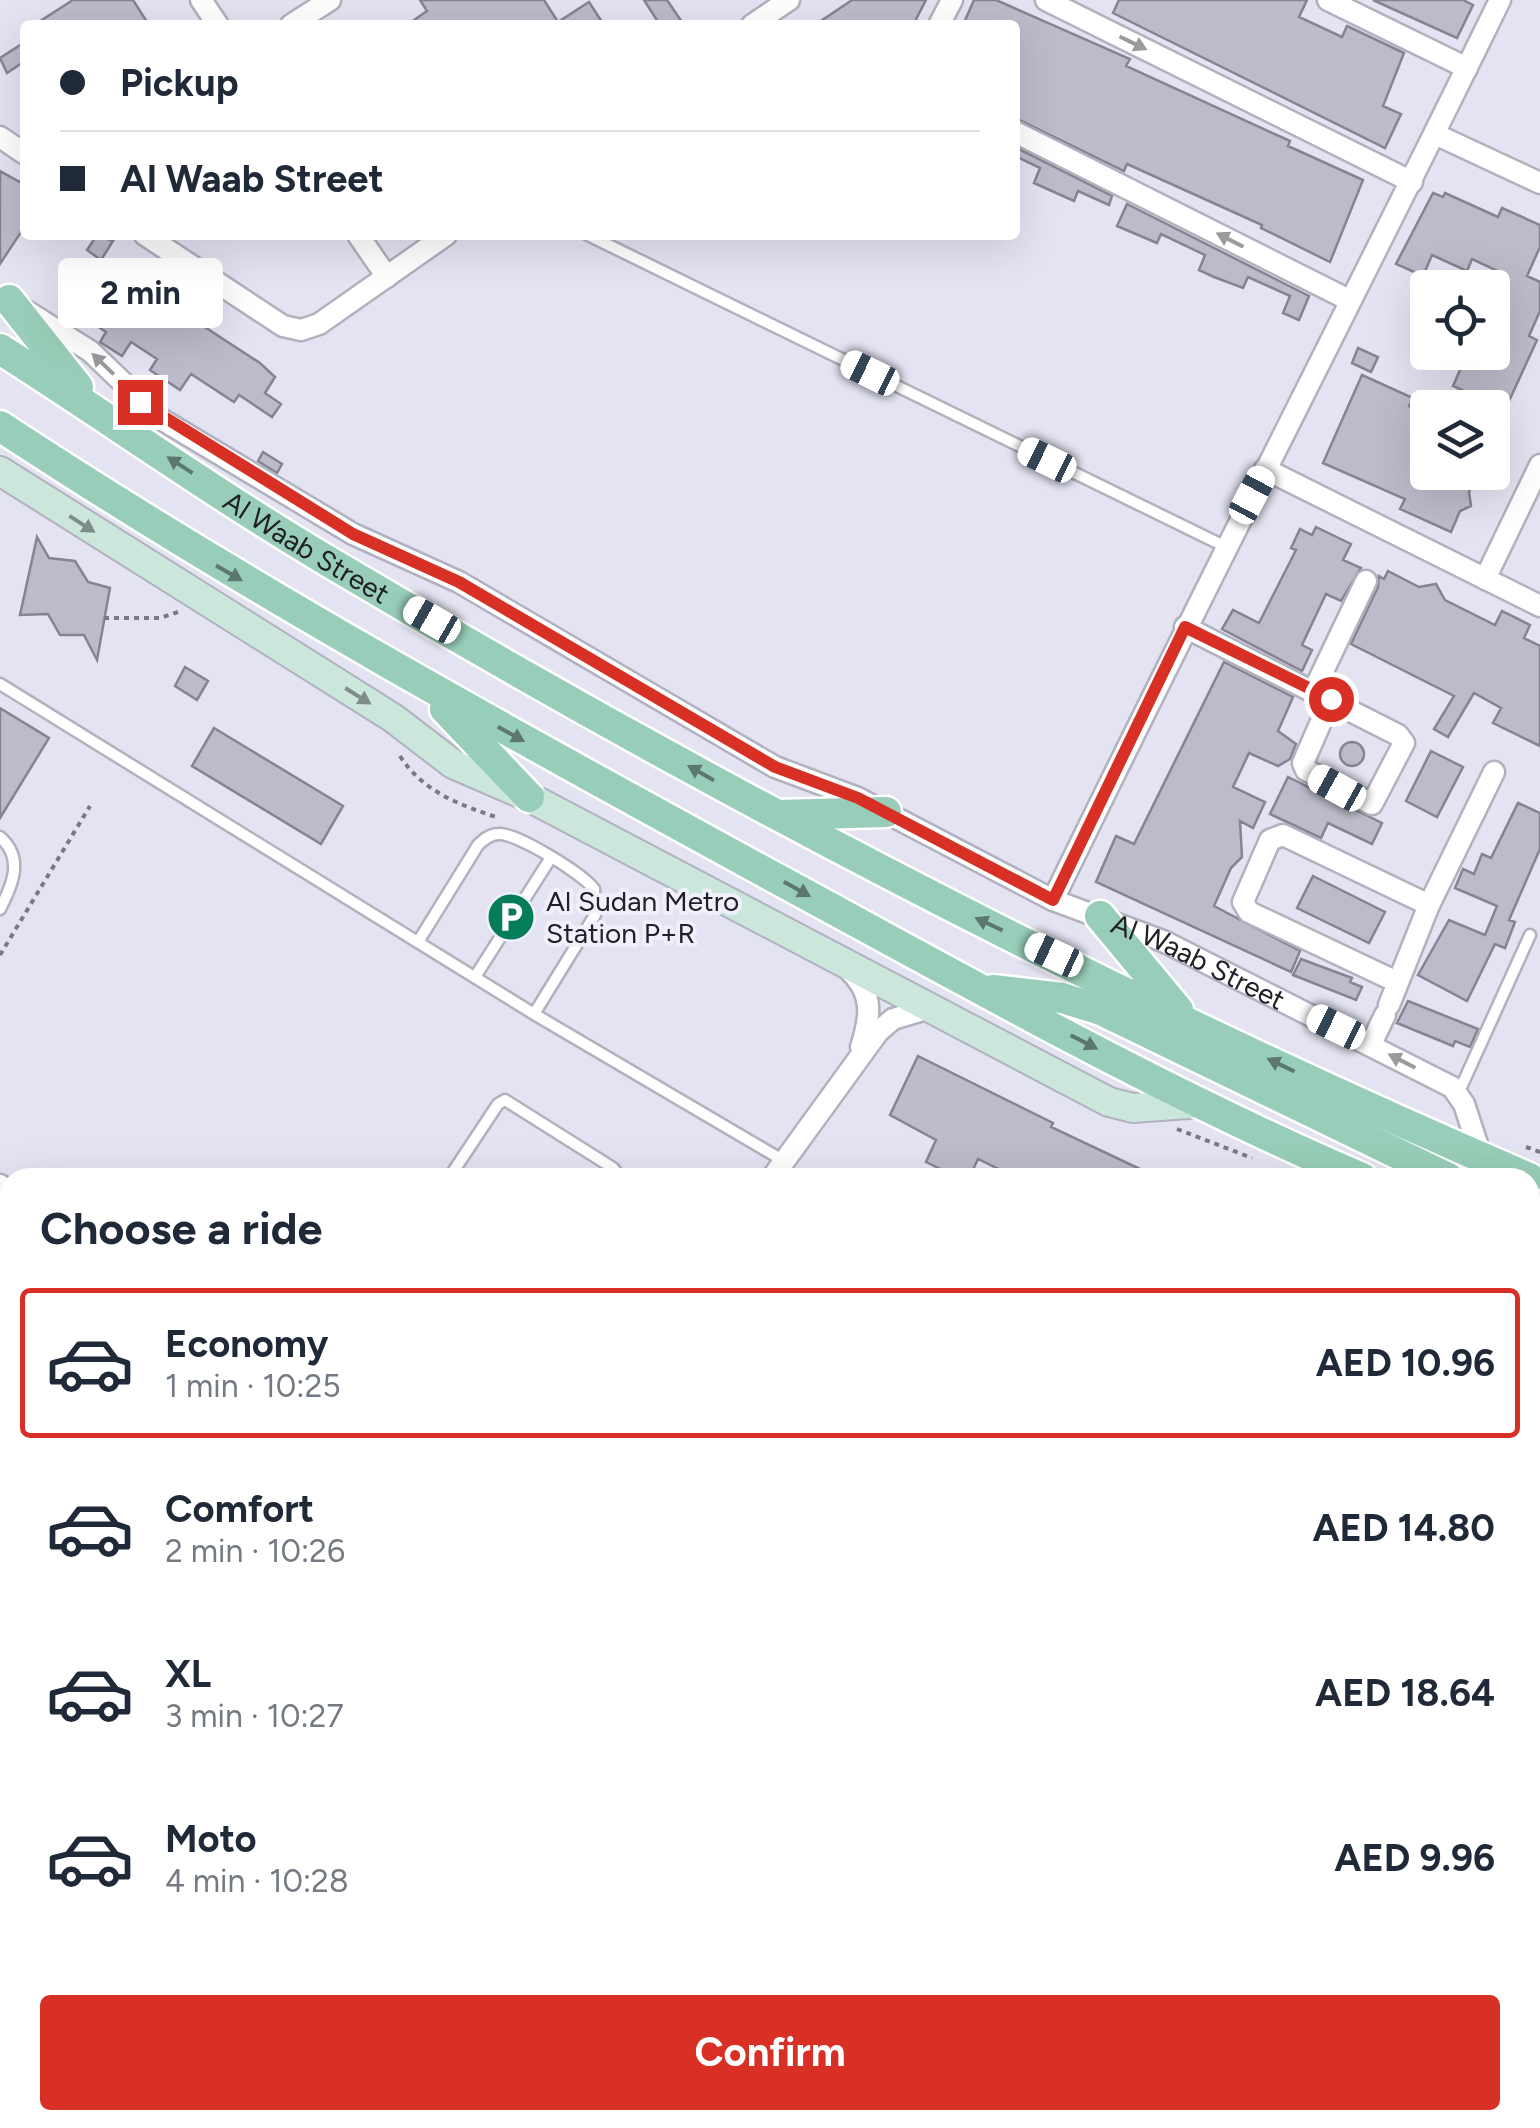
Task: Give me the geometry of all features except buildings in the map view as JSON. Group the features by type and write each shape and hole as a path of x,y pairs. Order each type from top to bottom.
{"main road":[{"path":"5,297 50,354 112,420"},
{"name":"Al Waab Street","path":"0,348 328,561 776,816 892,878 1507,1168"},
{"path":"0,426 169,537 413,680 980,989 1202,1103 1341,1168"},
{"path":"413,680 529,796"},
{"path":"776,816 886,812"},
{"path":"1100,916 1183,1016"},
{"path":"980,989 1048,996 1102,1010 1427,1168"}],"street":[{"path":"299,20 330,0"},
{"path":"759,20 789,0"},
{"path":"1046,0 1412,182"},
{"path":"1328,0 1467,68"},
{"path":"1053,900 1224,546 1437,135 1500,0"},
{"path":"1020,135 1349,300"},
{"path":"1437,135 1540,183"},
{"path":"153,240 292,330 311,328 439,240"},
{"path":"361,240 386,277"},
{"name":"Al Waab Street","path":"5,297 90,351 161,419 335,524 459,582 775,767 886,812 1053,900 1163,940 1371,1044 1458,1094"},
{"path":"1485,579 1540,465"},
{"path":"1265,470 1540,606"},
{"path":"0,471 393,718 453,764 529,796 847,967 1121,1106 1202,1103"},
{"path":"1185,627 1322,695 1398,735 1404,743 1372,804 1306,770 1303,763 1322,695 1366,581"},
{"path":"1371,1044 1429,905 1494,772"},
{"path":"1397,982 1249,912 1243,902 1270,840 1284,835 1429,905"},
{"path":"847,967 858,978 870,1005 860,1052"},
{"path":"779,1168 860,1052 893,1019 930,1008"},
{"path":"1458,1094 1480,1156"}],"lane":[{"path":"598,240 1224,546"},
{"path":"0,684 534,1014 775,1168"},
{"path":"418,942 484,838 511,836 589,882 598,906 534,1014"},
{"path":"0,837 15,858 1,905"},
{"path":"474,977 550,858"},
{"path":"1458,1094 1530,935"},
{"path":"456,1168 498,1104 505,1100 613,1168"}],"path":[{"path":"104,618 160,618 204,602"},
{"path":"0,955 90,806"},
{"path":"1164,1124 1257,1160"}],"place":[{"name":"Al Sudan Metro Station P+R","path":"511,917"}],"route":[{"path":"140,402 161,419 353,534 441,572 775,767 858,798 1053,900 1185,627 1331,699"}]}
